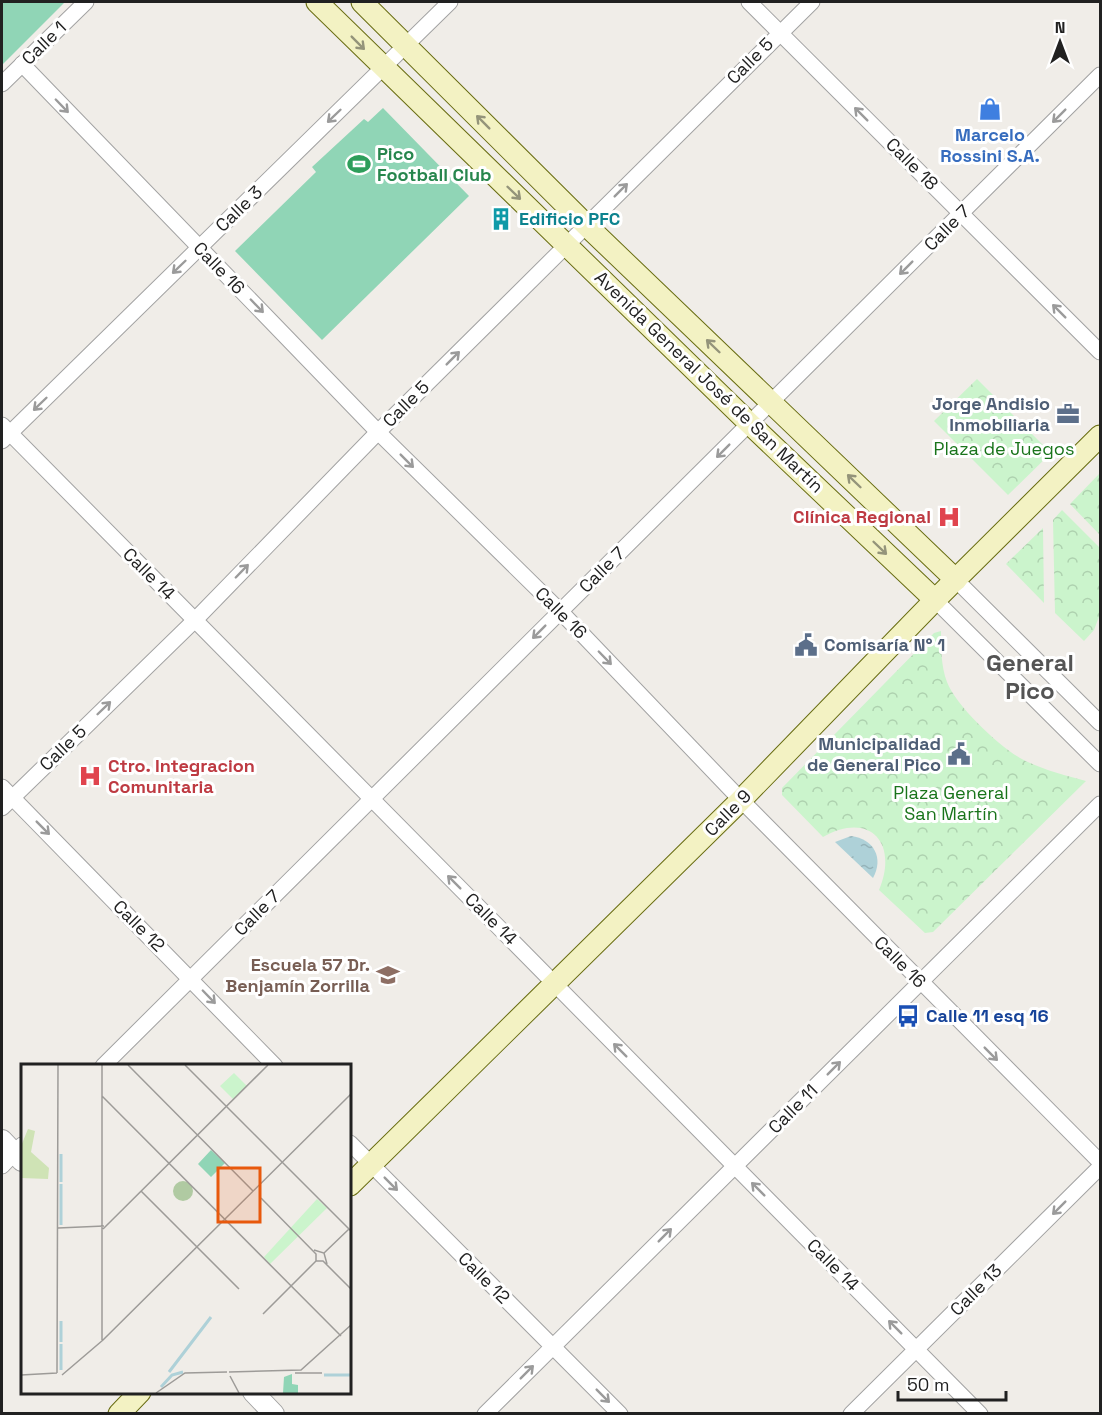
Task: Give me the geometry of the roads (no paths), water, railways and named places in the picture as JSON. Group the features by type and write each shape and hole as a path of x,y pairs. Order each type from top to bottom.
{"main road":[{"name":"Avenida General José de San Martín","path":"317,2 568,244 750,424 935,600"},
{"name":"Avenida General José de San Martín","path":"362,2 586,225 956,580"},
{"name":"Calle 9","path":"351,1184 741,800 935,600 1101,436"},
{"path":"119,1413 138,1394"}],"street":[{"name":"Calle 1","path":"2,84 86,2"},
{"name":"Calle 3","path":"4,433 450,2"},
{"name":"Calle 18","path":"749,2 1101,352"},
{"name":"Calle 5","path":"5,797 195,620 378,432 779,32 812,2"},
{"name":"Calle 16","path":"22,64 378,432 560,611 920,983 1101,1162"},
{"name":"Calle 7","path":"104,1064 1101,75"},
{"name":"Calle 14","path":"4,433 195,620 980,1413"},
{"name":"Avenida General José de San Martín","path":"956,580 1101,723"},
{"name":"Avenida General José de San Martín","path":"935,600 1101,764"},
{"name":"Calle 12","path":"5,797 190,978 274,1064"},
{"name":"Calle 11","path":"485,1413 1101,804"},
{"name":"Calle 12","path":"351,1144 620,1413"},
{"name":"Calle 13","path":"851,1413 1101,1167"},
{"path":"255,1394 274,1413"}],"water":[{"path":"851,836 866,841 875,851 877,863 873,878 835,842"}],"place":[{"name":"Marcelo Rossini S.A.","path":"990,109"},
{"name":"Pico Football Club","path":"359,164"},
{"name":"Edificio PFC","path":"501,219"},
{"name":"Jorge Andisio Inmobiliaria","path":"1068,414"},
{"name":"Clínica Regional","path":"949,517"},
{"name":"Comisaría N° 1","path":"806,645"},
{"name":"Municipalidad de General Pico","path":"959,754"},
{"name":"Ctro. Integracion Comunitaria","path":"90,776"},
{"name":"Escuela 57 Dr. Benjamín Zorrilla","path":"388,975"},
{"name":"Calle 11 esq 16","path":"908,1016"}],"district":[{"name":"General Pico","path":"1030,677"}],"park label":[{"name":"Plaza de Juegos","path":"1004,449"},
{"name":"Plaza General San Martín","path":"951,803"}]}
